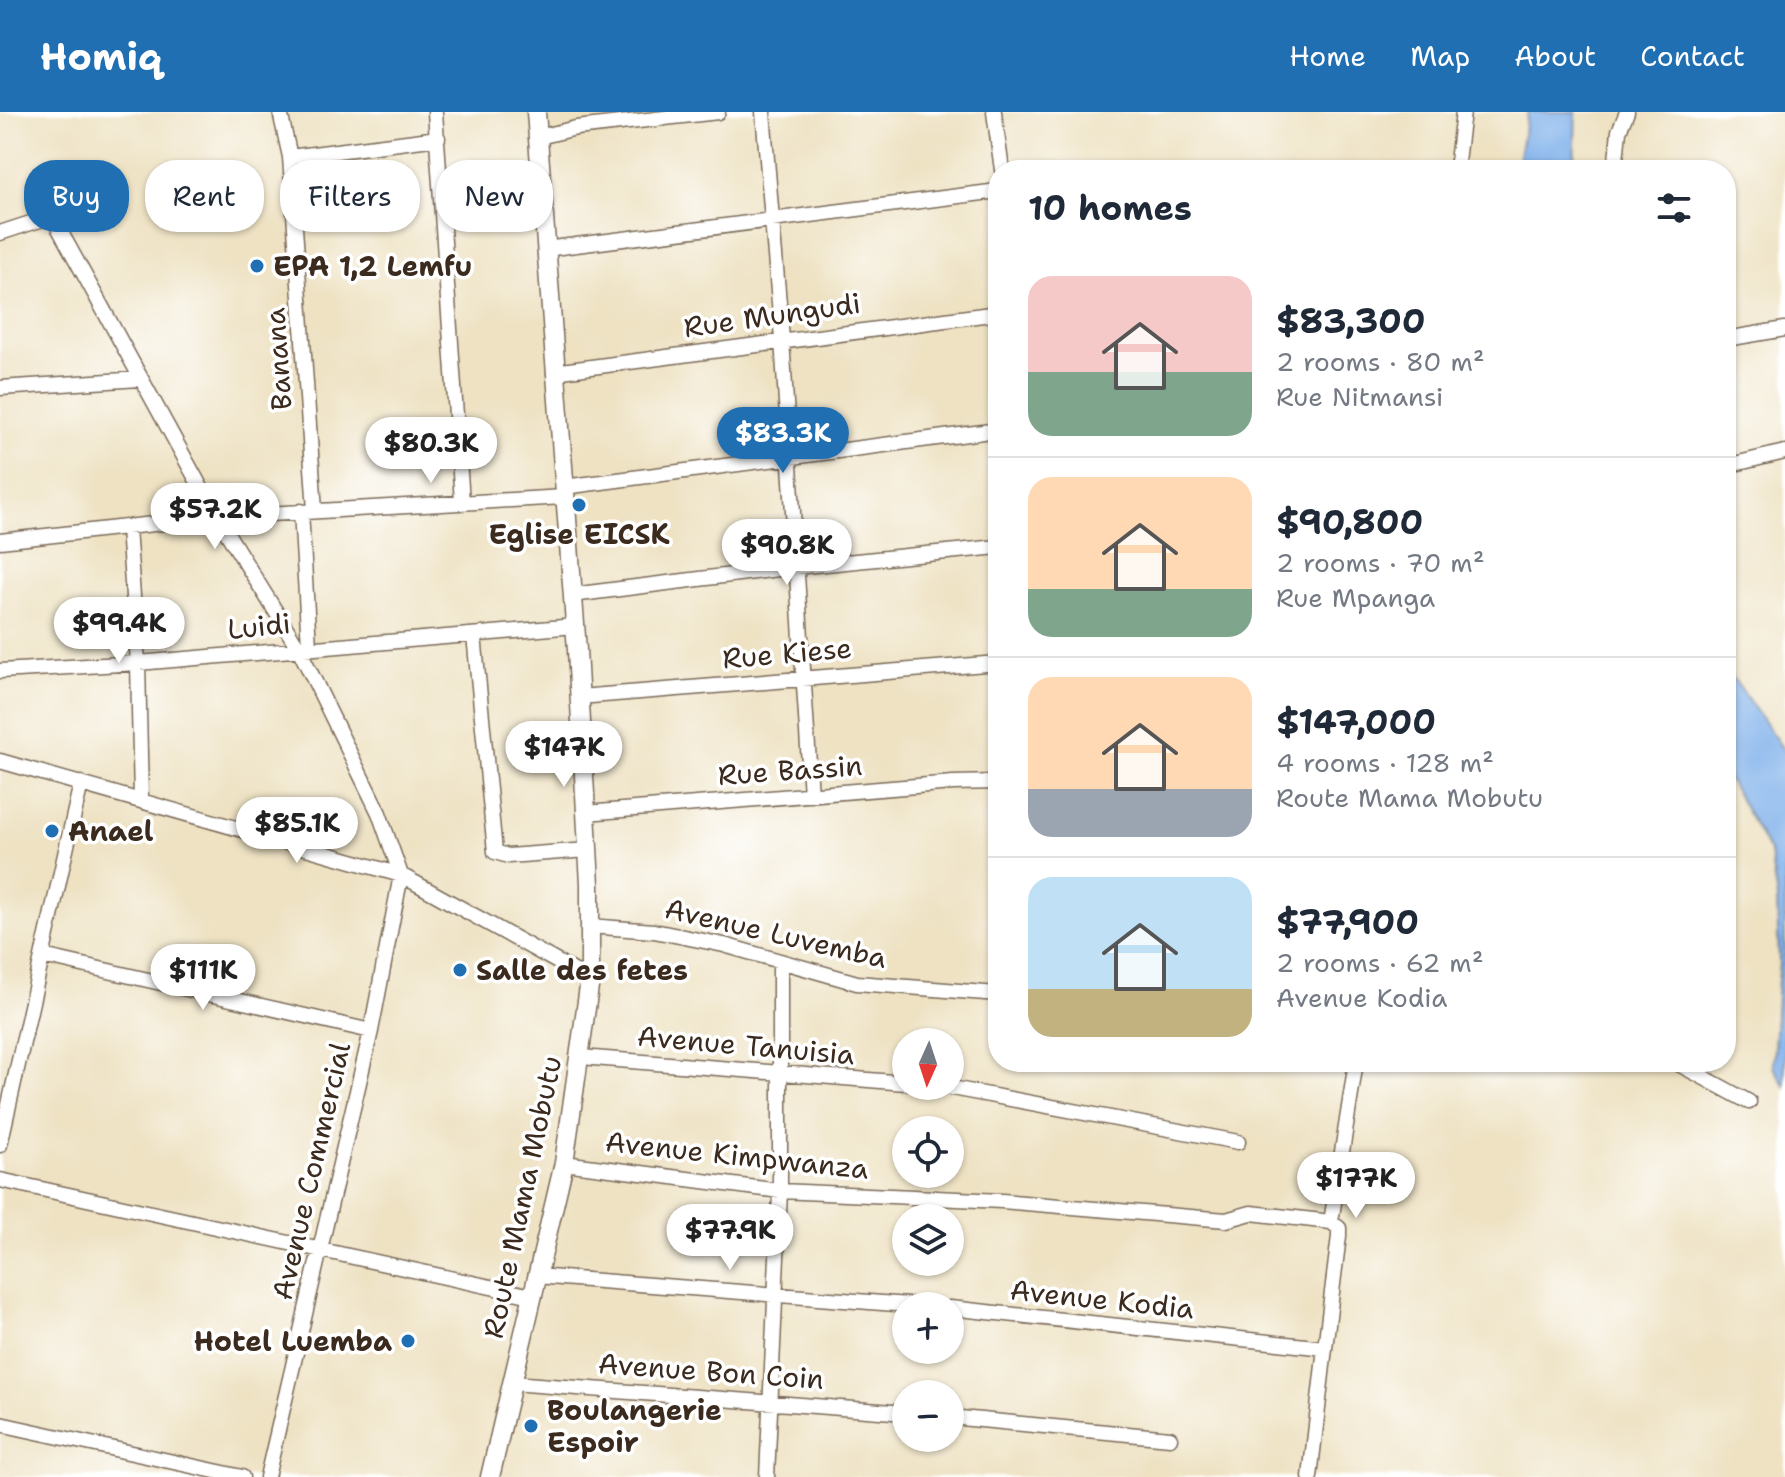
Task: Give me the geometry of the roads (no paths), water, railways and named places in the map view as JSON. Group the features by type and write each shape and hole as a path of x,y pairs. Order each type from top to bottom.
{"street":[{"name":"Banana","path":"280,112 290,157 308,510 304,648"},
{"path":"435,112 462,502"},
{"name":"Route Mama Mobutu","path":"490,1477 564,1163 590,980 588,850 575,626 536,112"},
{"path":"539,137 576,128 718,112"},
{"path":"763,112 782,339 811,795"},
{"path":"994,112 1001,160"},
{"path":"1457,160 1463,112"},
{"path":"1616,160 1619,131 1627,112"},
{"path":"290,157 438,138"},
{"path":"545,249 988,192"},
{"path":"0,233 52,216 217,517 304,648 379,813 401,875"},
{"name":"Rue Mungudi","path":"554,372 782,339 988,314"},
{"path":"1736,337 1785,329"},
{"path":"0,388 140,379"},
{"path":"0,541 217,517 462,502 564,492 787,455 988,431"},
{"path":"1736,464 1785,452"},
{"path":"128,529 138,663 141,800"},
{"path":"572,595 795,567 988,548"},
{"name":"Luidi","path":"0,671 138,663 575,626"},
{"path":"474,635 495,852 508,856 588,850"},
{"name":"Rue Kiese","path":"579,697 988,664"},
{"path":"0,761 401,875 590,980"},
{"path":"0,1145 81,783"},
{"name":"Rue Bassin","path":"586,813 988,783"},
{"name":"Avenue Commercial","path":"267,1477 317,1250 371,1031 401,875"},
{"name":"Avenue Luvemba","path":"589,926 654,931 724,945 857,983 988,993"},
{"path":"43,956 371,1031"},
{"path":"767,1477 780,1191 780,962"},
{"name":"Avenue Tanuisia","path":"581,1057 892,1082"},
{"path":"1310,1477 1339,1236 1339,1228 1331,1222 1354,1072"},
{"path":"1694,1072 1749,1102"},
{"path":"964,1090 1238,1142"},
{"name":"Avenue Kimpwanza","path":"564,1163 780,1191 1002,1201 1226,1220 1251,1213 1331,1222"},
{"path":"0,1180 532,1296"},
{"path":"536,1276 892,1304"},
{"name":"Avenue Kodia","path":"964,1310 1325,1348"},
{"name":"Avenue Bon Coin","path":"512,1383 892,1412"},
{"path":"964,1418 1170,1438"},
{"path":"0,1424 242,1477"}],"water":[{"path":"1528,112 1576,112 1574,160 1518,160"},
{"path":"1736,682 1785,752 1785,1086 1773,1067 1779,962 1777,899 1770,853 1736,793"}],"place":[{"name":"EPA 1,2 Lemfu","path":"257,266"},
{"name":"Eglise EICSK","path":"579,505"},
{"name":"Anael","path":"52,831"},
{"name":"Salle des fetes","path":"460,970"},
{"name":"Hotel Luemba","path":"408,1341"},
{"name":"Boulangerie Espoir","path":"531,1426"}]}
